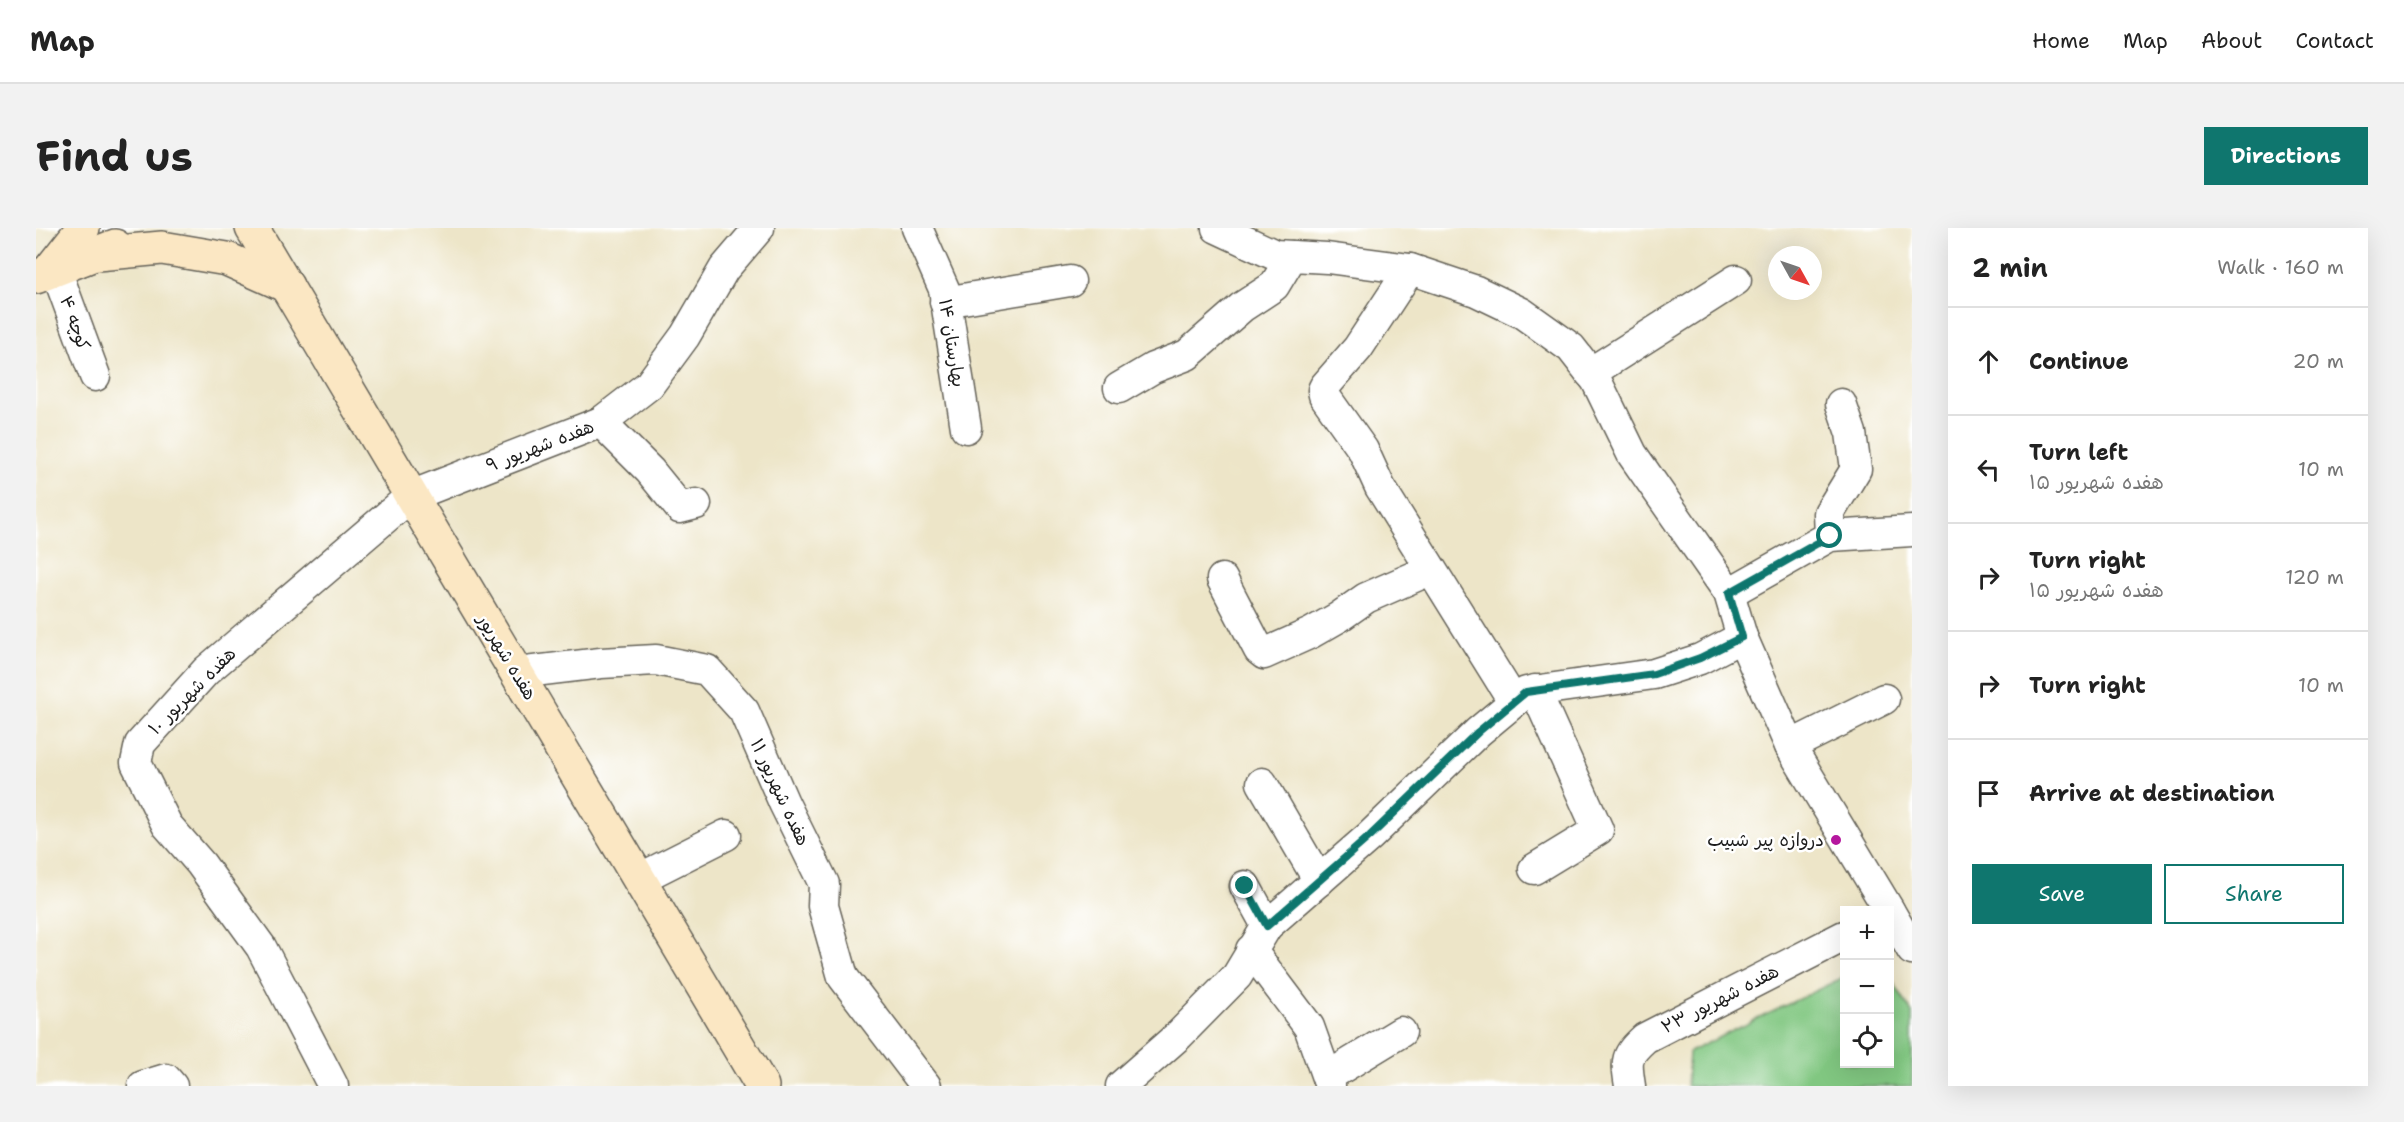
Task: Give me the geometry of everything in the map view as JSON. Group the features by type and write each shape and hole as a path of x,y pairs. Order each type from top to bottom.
{"main road":[{"path":"47,273 90,241 157,228"},
{"name":"هفده شهریور","path":"252,228 762,1086"},
{"path":"90,241 162,248 227,259 287,286"}],"street":[{"name":"هفده شهریور ۹","path":"411,496 602,422 648,385 685,336 724,269 759,228"},
{"name":"بهارستان ۱۴","path":"917,228 944,289 966,428"},
{"path":"1217,228 1275,255 1327,258 1410,269 1476,291 1522,314 1571,348 1590,373 1632,454 1732,601 1742,637 1790,746 1885,906"},
{"path":"1119,388 1153,368 1187,355 1242,307 1274,286 1292,256"},
{"path":"1410,269 1358,348 1323,390 1324,395 1363,450 1380,487 1430,570 1525,696 1598,830 1534,869"},
{"name":"کوچه ۴","path":"47,273 95,376"},
{"path":"1590,373 1736,280"},
{"path":"945,302 1070,281"},
{"path":"1830,536 1829,513 1856,469 1851,433 1841,404"},
{"path":"602,422 650,471 680,508 696,504"},
{"name":"هفده شهریور ۱۰","path":"333,1086 261,947 201,864 167,825 136,763 140,744 206,671 411,496"},
{"path":"1732,601 1830,536 1912,531"},
{"path":"1222,579 1259,650 1264,654 1311,633 1366,598 1430,570"},
{"path":"1121,1086 1179,1035 1237,976 1259,938 1318,881 1370,836 1478,732 1525,696 1654,674 1700,658 1742,637"},
{"name":"هفده شهریور ۱۱","path":"517,673 601,663 656,660 707,670 744,711 784,803 824,884 823,906 843,977 926,1086"},
{"path":"1790,746 1884,699"},
{"path":"1262,783 1318,881"},
{"path":"639,879 726,835"},
{"path":"1245,886 1259,938 1309,1027 1328,1081 1401,1032"},
{"path":"1894,919 1910,942"},
{"name":"هفده شهریور ۲۳","path":"1630,1086 1626,1062 1631,1050 1645,1038 1840,939"},
{"path":"143,1086 166,1078 172,1086"}],"green space":[{"path":"1840,979 1840,1068 1894,1068 1894,984 1912,1013 1912,1086 1687,1086 1689,1052"}],"place":[{"name":"دروازه پیر شبیب","path":"1836,840"}],"route":[{"path":"1245,886 1267,926 1370,836 1478,732 1526,692 1654,674 1700,658 1742,637 1729,593 1830,536"}]}
